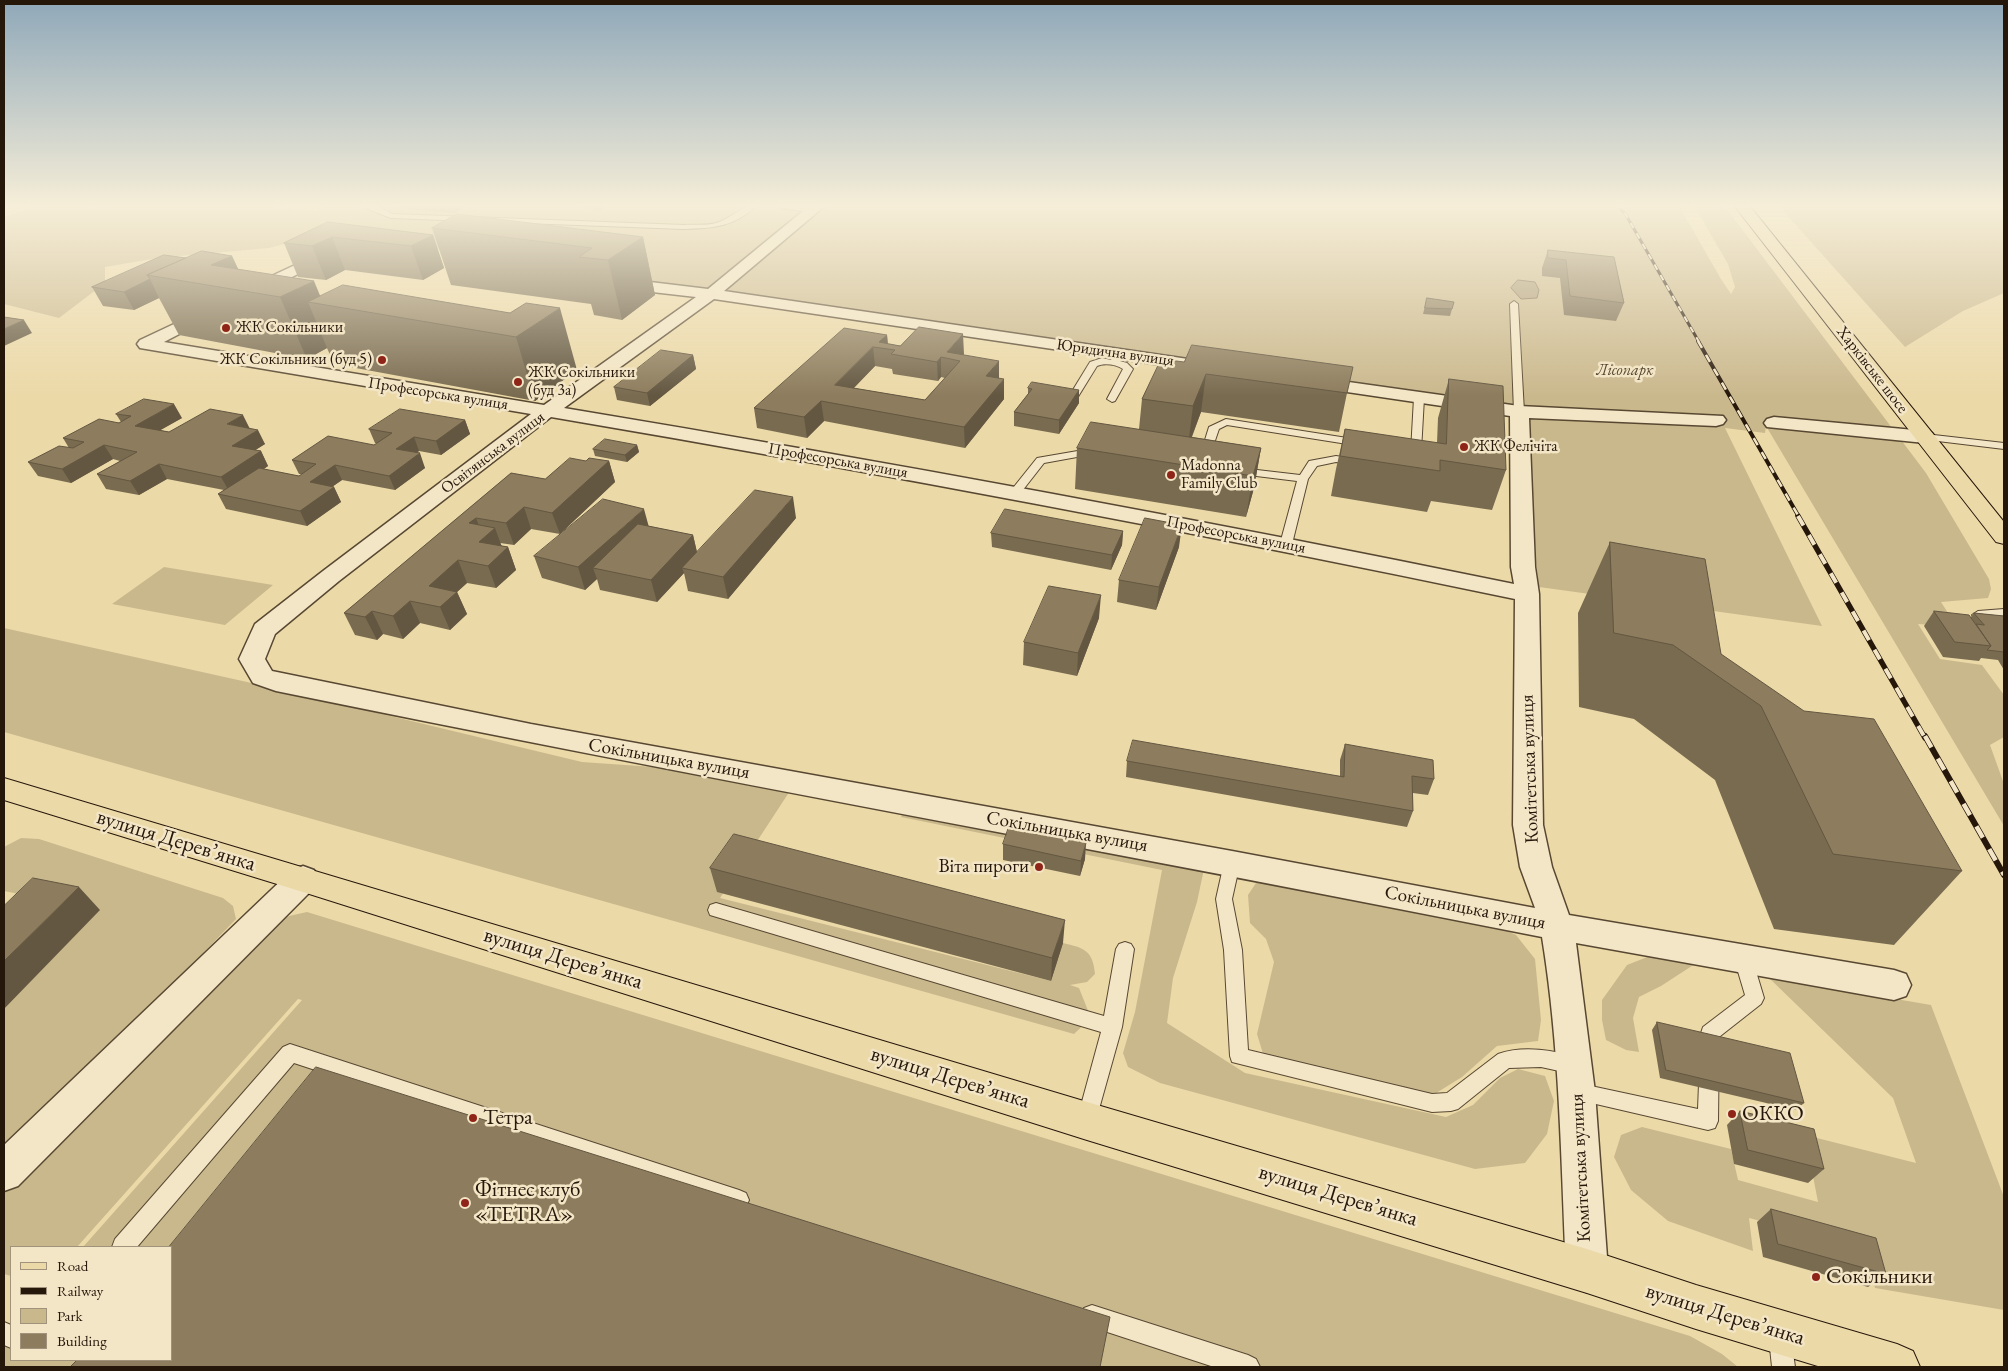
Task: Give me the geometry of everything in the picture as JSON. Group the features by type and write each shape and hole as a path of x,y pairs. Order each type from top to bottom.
{"main road":[{"name":"Харківське шосе","path":"1791,268 2004,536"},
{"name":"вулиця Дерев’янка","path":"4,789 303,879 1087,1121 1587,1271 1696,1307 1782,1350 1896,1367"}],"street":[{"path":"239,298 300,268"},
{"name":"Освітянська вулиця","path":"252,659 264,630 546,412 711,294 742,268"},
{"name":"Юридична вулиця","path":"604,281 711,294 1116,358 1216,368"},
{"name":"Професорська вулиця","path":"222,306 146,344 745,444 1286,544 1527,594"},
{"path":"1293,379 1519,412 1716,420"},
{"name":"Комітетська вулиця","path":"1519,412 1523,567 1527,594 1528,825 1536,867 1557,926 1564,966 1575,1079 1587,1271"},
{"path":"1774,422 1925,437"},
{"name":"Сокільницька вулиця","path":"252,659 262,677 276,682 531,734 1232,863 1557,926 1894,985"},
{"path":"4,1172 303,879"}],"lane":[{"path":"1514,304 1519,412"},
{"path":"1072,398 1093,364 1116,358 1128,369 1112,399"},
{"path":"1414,464 1411,450 1419,398"},
{"path":"1211,467 1202,466 1214,428 1226,422 1368,444"},
{"path":"1925,437 2004,446"},
{"path":"1015,493 1041,460 1100,451 1109,452"},
{"path":"1286,544 1303,479 1313,463 1336,459 1362,463"},
{"path":"1230,470 1303,479"},
{"path":"1990,613 2004,632"},
{"path":"2004,613 1978,615 2004,651"},
{"path":"1232,863 1224,899 1233,950 1239,1056 1432,1104 1451,1102 1505,1060 1542,1058 1575,1079 1708,1121 1710,1033 1755,998 1743,958"},
{"path":"716,910 1113,1027"},
{"path":"1087,1121 1100,1081 1113,1027 1125,949"},
{"path":"124,1246 290,1053 755,1205"},
{"path":"1077,1311 1248,1367"}],"green space":[{"name":"Лісопарк","path":"4,268 105,268 105,283 59,318 4,304"},
{"name":"Лісопарк","path":"561,268 1715,268 1731,294 1735,287 1729,268 1771,268 1926,473 1989,579 1991,589 1988,598 1941,602 1957,627 1918,624 1940,659 1982,665 2004,695 2004,737 1990,745 2004,784 2004,826 1766,426 1765,433 1725,428 1822,626 1539,587 1518,412"},
{"path":"1834,268 2004,268 2004,293 1963,311 1905,347"},
{"path":"164,567 273,585 225,625 112,604"},
{"path":"4,628 274,688 582,762 799,777 720,898 1051,981 1063,943 1077,947 1090,955 1095,974 1087,982 1070,985 1079,988 1091,1018 1074,1034 4,732"},
{"path":"906,806 1204,869 1197,902 1173,978 1167,1023 1245,1073 1446,1117 1473,1105 1500,1078 1518,1069 1545,1076 1554,1101 1547,1134 1525,1163 1475,1169 1160,1083 1128,1067 1123,1053 1135,1012 1162,870 901,817"},
{"path":"21,838 39,839 223,898 233,906 236,919 186,971 4,1143 4,1009 99,910 4,891 4,847"},
{"path":"1260,877 1467,912 1516,935 1535,959 1541,1020 1538,1041 1497,1046 1462,1077 1433,1095 1264,1057 1257,1034 1274,962 1266,939 1250,923 1248,895"},
{"name":"Тетра","path":"307,912 1690,1336 1722,1354 1738,1367 4,1367 4,1336 10,1329 10,1361 172,1361 172,1246 84,1246 302,1000 298,999 78,1246 10,1246 10,1276 4,1274 4,1186 260,933 289,916"},
{"path":"1660,952 1698,962 1661,986 1639,997 1633,1018 1639,1052 1626,1050 1606,1040 1602,1020 1602,1000 1627,965"},
{"path":"1768,977 1931,1005 2004,1197 2004,1310 1875,1288 1863,1248 1749,1218 1753,1251 1668,1221 1631,1190 1614,1157 1621,1135 1642,1127 1731,1149 1738,1180 1818,1202 1805,1135 1916,1163 1893,1098"}],"shaded area":[{"path":"1518,280 1535,282 1539,290 1537,298 1521,299 1511,288"}],"building":[{"path":"135,268 163,268 147,275 150,279 124,292 92,287"},
{"path":"163,268 230,268 314,281 280,297 147,275"},
{"path":"1567,268 1616,268 1624,303 1570,296"},
{"path":"343,285 510,313 526,303 560,308 516,337 308,302"},
{"path":"1427,298 1454,302 1452,309 1425,308"},
{"path":"4,317 24,320 4,329"},
{"path":"919,327 963,334 947,352 999,361 986,376 1004,379 964,427 821,401 804,417 754,408 844,328 887,335 879,342 900,346","holes":["873,347 895,350 891,354 937,362 941,357 960,361 925,400 835,385"]},
{"path":"1192,345 1353,367 1347,393 1206,374 1193,406 1142,399 1161,359 1184,362"},
{"path":"661,350 693,355 647,393 614,387"},
{"path":"1449,379 1503,386 1506,470 1440,460 1440,471 1340,456 1345,429 1446,444"},
{"path":"1032,382 1079,390 1059,420 1014,412 1032,389 1028,388"},
{"path":"144,399 174,404 135,426 169,432 210,409 243,415 227,424 258,430 232,446 261,451 221,477 159,464 130,481 97,474 137,452 104,445 62,469 28,462 59,446 73,448 84,442 63,438 99,419 119,423 131,416 116,414"},
{"path":"400,409 465,420 436,441 414,437 396,449 420,453 389,476 335,465 310,482 334,487 300,511 218,494 259,468 299,476 316,464 292,460 328,436 374,445 392,433 369,429"},
{"path":"1091,422 1261,448 1253,476 1077,448"},
{"path":"605,439 637,445 625,455 593,449"},
{"path":"570,458 586,461 589,458 609,461 552,513 524,507 506,523 476,518 469,523 495,528 479,542 508,547 488,566 458,560 429,586 457,592 440,607 410,601 393,616 372,611 365,617 344,613 511,473 545,479"},
{"path":"755,490 793,497 723,577 682,568"},
{"path":"603,499 644,509 578,567 534,556"},
{"path":"1005,509 1123,531 1112,555 991,533"},
{"path":"1145,518 1182,525 1159,587 1119,580"},
{"path":"638,524 693,535 651,580 593,568"},
{"path":"1610,542 1705,559 1721,654 1804,711 1874,719 1962,871 1833,854 1761,706 1673,645 1614,633"},
{"path":"1049,586 1101,595 1078,653 1024,642"},
{"path":"1934,611 1969,615 1991,646 1955,642"},
{"path":"1974,613 2004,616 2004,652 1987,650 1991,646 1976,624 1984,625"},
{"path":"1133,740 1344,777 1345,744 1433,760 1434,779 1412,776 1413,811 1127,761"},
{"path":"1009,827 1086,843 1081,861 1003,844"},
{"path":"734,834 1065,920 1052,958 710,868"},
{"path":"33,878 79,887 4,961 4,906"},
{"path":"1657,1022 1790,1053 1804,1103 1666,1070"},
{"name":"Фітнес клуб «TETRA»","path":"316,1067 1110,1317 1100,1367 70,1367 76,1361 172,1361 172,1246 170,1246"},
{"path":"1740,1111 1814,1129 1824,1169 1748,1150"},
{"path":"1771,1209 1876,1238 1886,1274 1778,1244"}],"railway":[{"path":"1656,268 1699,342"},
{"path":"1698,341 1799,517"},
{"path":"1798,516 1925,738"},
{"path":"1925,736 2004,875"}],"place":[{"name":"ЖК Сокільники","path":"226,328"},
{"name":"ЖК Сокільники (буд 5)","path":"382,360"},
{"name":"ЖК Сокільники (буд 3а)","path":"518,382"},
{"name":"ЖК Фелічіта","path":"1464,447"},
{"name":"Madonna Family Club","path":"1171,475"},
{"name":"Віта пироги","path":"1039,867"},
{"name":"ОККО","path":"1732,1114"},
{"name":"Тетра","path":"473,1118"},
{"name":"Фітнес клуб «TETRA»","path":"465,1203"},
{"name":"Сокільники","path":"1816,1277"}]}
